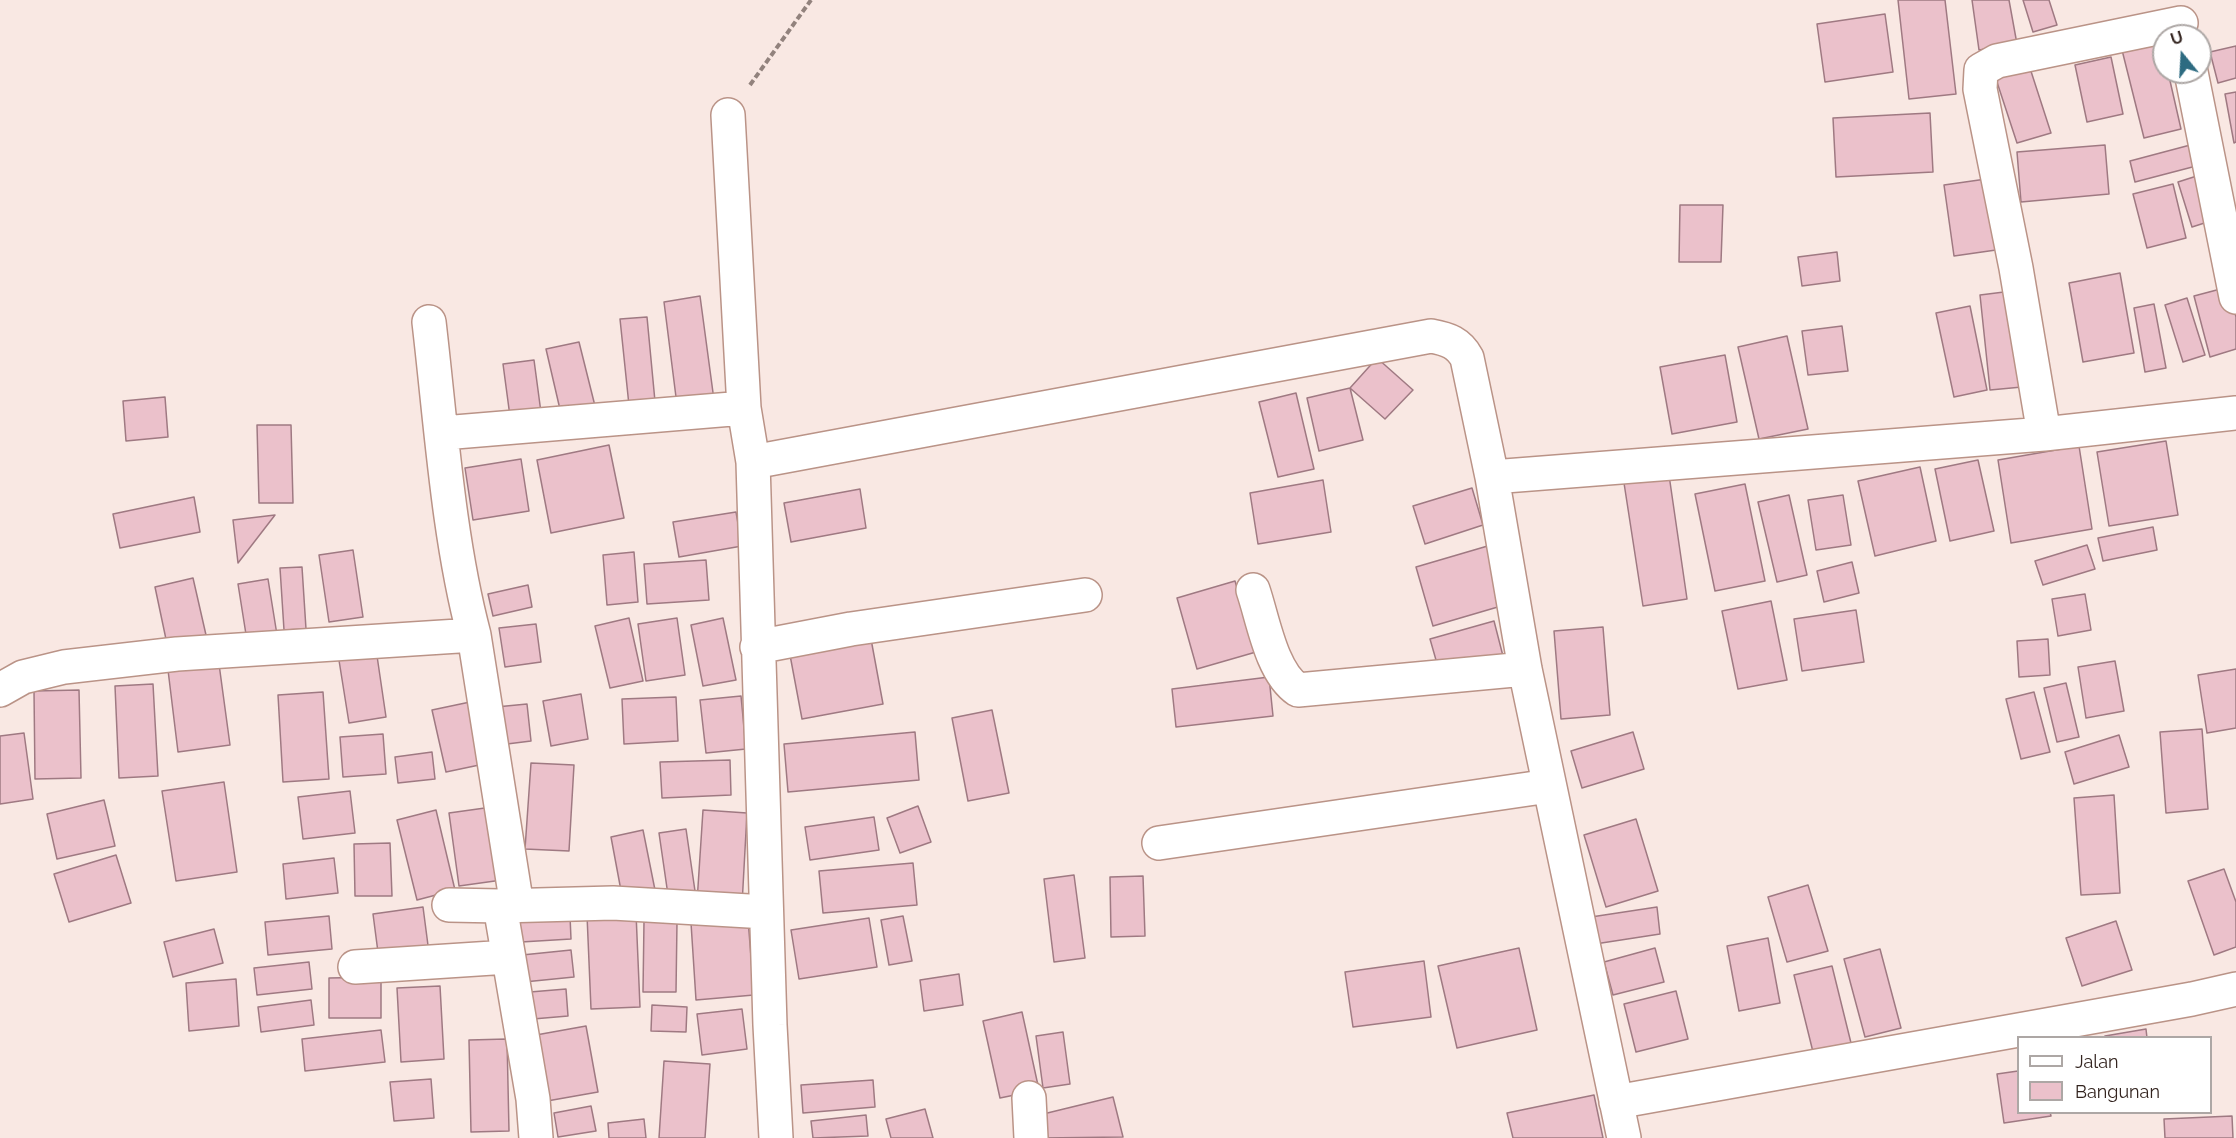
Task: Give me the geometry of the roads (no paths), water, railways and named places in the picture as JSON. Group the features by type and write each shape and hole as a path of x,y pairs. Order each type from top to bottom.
{"street":[{"path":"2044,434 2016,268 1980,89 1981,69 1997,61 2180,20"},
{"path":"2193,84 2236,297"},
{"path":"728,115 744,408 753,462 766,912 776,1138"},
{"path":"429,322 462,588 474,635 508,906 508,957 533,1099 536,1138"},
{"path":"753,462 1431,336 1447,338 1455,343 1467,358 1492,477 1525,669 1624,1138"},
{"path":"443,433 744,408"},
{"path":"1492,477 2044,434 2236,413"},
{"path":"1253,590 1279,668 1291,685 1298,690 1525,669"},
{"path":"757,647 851,629 1085,595"},
{"path":"0,690 23,677 75,665 177,654 474,635"},
{"path":"1159,843 1549,786"},
{"path":"448,905 613,903 766,912"},
{"path":"355,967 508,957"},
{"path":"1616,1102 2192,999 2236,989"},
{"path":"1029,1098 1031,1138"}]}
